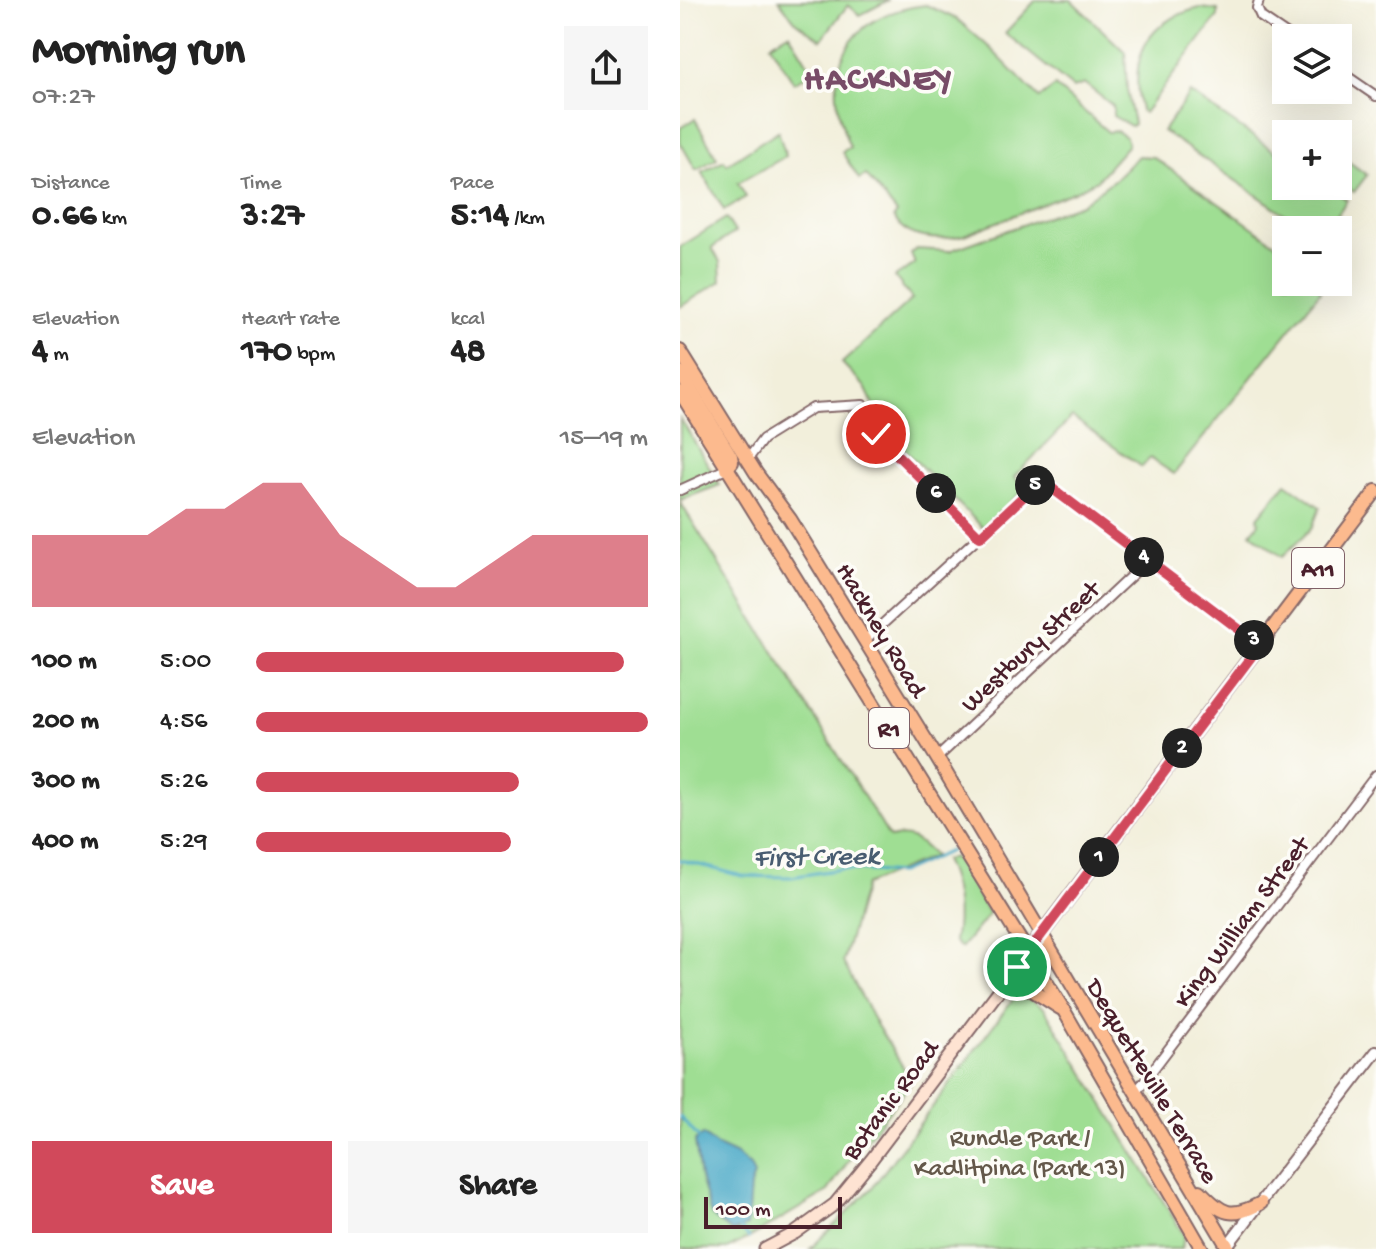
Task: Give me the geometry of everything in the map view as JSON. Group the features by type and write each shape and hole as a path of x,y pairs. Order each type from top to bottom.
{"main road":[{"name":"Hackney Road","path":"680,351 790,519 1041,934"},
{"path":"680,372 731,456 732,462 726,469"},
{"name":"Hackney Road","path":"680,392 1028,952"},
{"name":"A11","path":"1028,952 1376,491"},
{"path":"940,810 945,804 949,781"},
{"name":"Dequetteville Terrace","path":"1041,934 1227,1248"},
{"name":"Dequetteville Terrace","path":"1028,952 1202,1249"},
{"name":"Botanic Road","path":"765,1249 795,1233 835,1204 1028,952"},
{"path":"1007,980 1024,985 1063,1009"},
{"path":"1118,1104 1136,1092"},
{"path":"1186,1178 1217,1208 1229,1214 1244,1212 1261,1203"}],"street":[{"path":"1258,4 1261,17 1272,24"},
{"path":"1352,80 1376,96"},
{"path":"737,442 763,439 813,408 863,405 876,434 980,537"},
{"path":"748,459 763,439"},
{"path":"680,490 726,469"},
{"path":"1031,472 1260,645"},
{"path":"864,641 1041,480"},
{"name":"Westbury Street","path":"937,758 1148,560"},
{"name":"King William Street","path":"1136,1092 1376,775"},
{"path":"1227,1248 1376,1052"}],"green space":[{"path":"779,0 889,0 860,15 848,5 821,40 796,22"},
{"path":"1036,0 1071,0 1125,52 1127,90 1134,124 1131,126 1113,116 1113,106 1085,84 1073,88 1005,33"},
{"path":"926,5 957,19 1039,98 1055,86 1108,132 1117,131 1126,137 1128,145 1097,180 964,235 935,238 907,231 894,217 897,213 866,175 859,179 842,152 850,147 837,95 845,52 857,34 875,21 898,11"},
{"path":"1200,8 1218,10 1218,16 1144,113 1141,111 1137,74 1145,44 1166,22"},
{"path":"789,33 813,72 794,83 770,44"},
{"path":"1190,93 1272,149 1272,200 1347,200 1336,216 1287,216 1163,131"},
{"path":"695,119 717,158 696,170 680,142 680,128"},
{"path":"778,131 786,156 738,183 746,197 724,210 702,172 724,160 727,164"},
{"path":"1138,156 1153,157 1272,241 1272,296 1317,296 1174,474 1150,458 1142,467 1072,417 1014,477 1025,489 983,528 886,431 865,387 842,363 912,299 895,277 915,264 911,254 917,249 949,251 1081,204 1115,179"},
{"path":"1352,164 1367,175 1354,192 1352,190"},
{"path":"726,218 735,232 712,248 720,262 721,281 680,307 680,247"},
{"path":"680,418 720,485 680,500"},
{"path":"1286,483 1320,507 1312,528 1282,557 1251,533 1259,523 1258,517"},
{"path":"680,502 890,838 904,836 914,839 934,856 865,885 843,962 876,1024 912,1081 866,1141 860,1144 828,1191 727,1249 680,1249"},
{"path":"954,857 989,914 961,948 954,941 956,900 944,860"},
{"name":"Rundle Park / Kadlitpina (Park 13)","path":"1019,991 1044,1008 1184,1235 1182,1249 810,1249 871,1189"}],"water":[{"path":"703,1135 737,1155 750,1166 754,1175 747,1226 732,1232 711,1215 700,1178 695,1141"}],"waterway":[{"name":"First Creek","path":"680,860 742,876 791,877 841,869 900,873 950,851"},
{"path":"680,1117 699,1138"},
{"path":"738,1226 749,1238"}],"district":[{"name":"HACKNEY","path":"879,76"}],"route":[{"path":"876,434 980,537 1041,480 1260,645 1017,967"}]}
